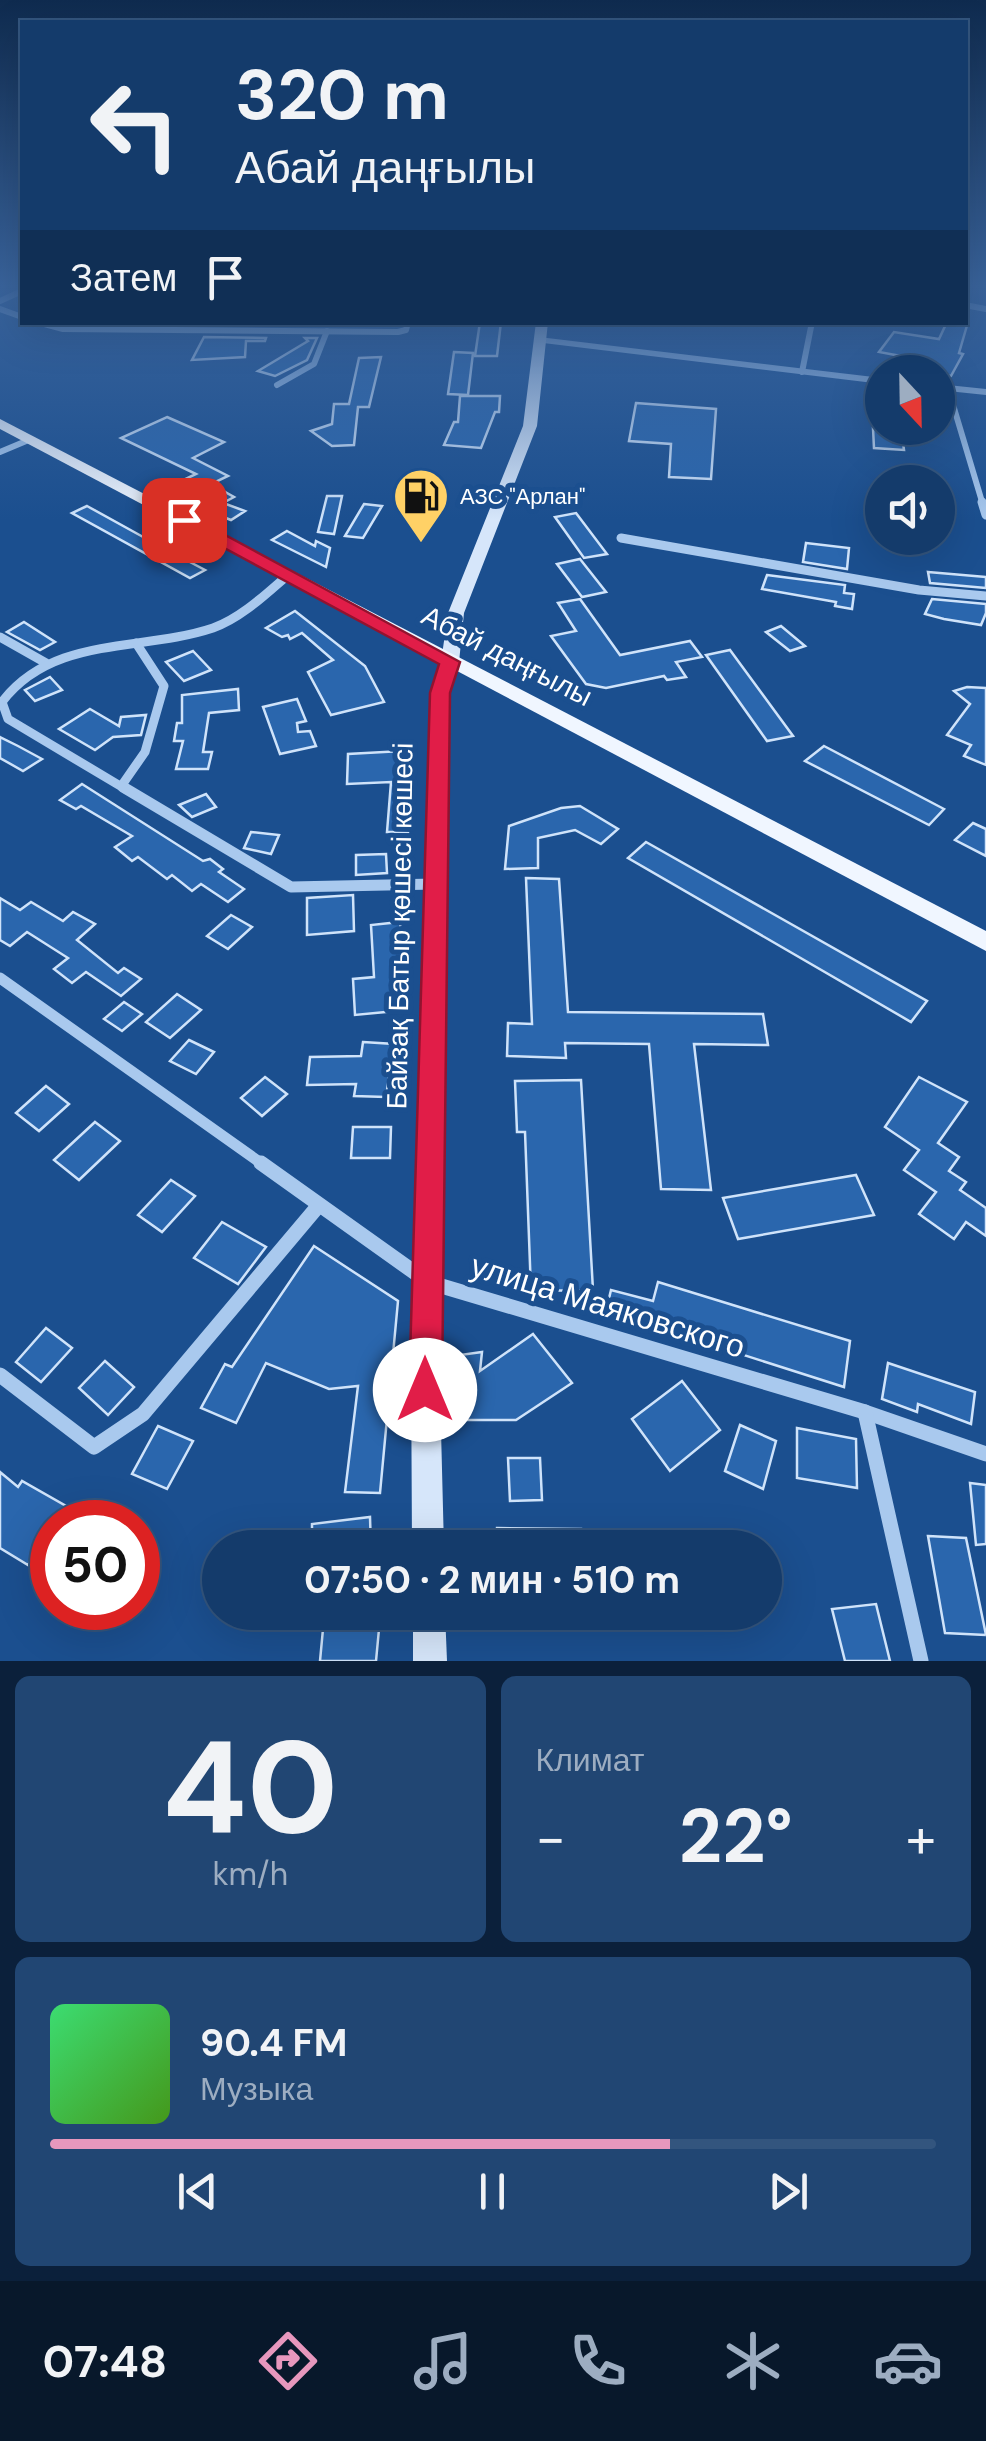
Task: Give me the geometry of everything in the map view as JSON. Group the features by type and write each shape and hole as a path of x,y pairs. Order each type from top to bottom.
{"main road":[{"name":"Байзақ Батыр қөшесі көшесі","path":"428,1530 424,1351 440,693 450,662 456,613 530,426 536,365"},
{"name":"Абай даңғылы","path":"0,424 986,942"},
{"path":"429,1630 430,1661"}],"street":[{"path":"277,385 313,365"},
{"path":"754,365 865,379"},
{"path":"802,372 803,365"},
{"path":"955,389 986,392"},
{"path":"955,423 986,514"},
{"path":"0,452 31,439"},
{"path":"621,538 919,590 986,596"},
{"path":"288,575 216,627 46,663 10,686 2,702 8,719 291,887 437,884"},
{"path":"0,637 46,663"},
{"path":"122,785 146,752 164,686 136,643"},
{"name":"улица Маяковского","path":"0,978 428,1282 865,1412 986,1454"},
{"path":"0,1375 94,1447 143,1414 318,1205"},
{"path":"865,1412 921,1661"}],"building":[{"path":"269,365 298,365 275,376 258,371"},
{"path":"358,365 379,365 369,407 358,407 354,445 332,446 311,431 332,424 334,404 349,404"},
{"path":"452,365 472,365 468,395 448,394"},
{"path":"460,396 500,396 499,412 495,412 481,448 444,445 454,422 458,422"},
{"path":"636,403 716,409 711,479 669,477 671,444 629,441"},
{"path":"167,417 224,442 193,458 228,476 211,484 234,497 223,503 245,511 231,520 218,515 188,497 193,492 177,483 196,474 121,438"},
{"path":"903,445 904,450 874,448"},
{"path":"327,496 342,496 334,534 318,532"},
{"path":"364,504 382,506 363,538 345,536"},
{"path":"87,506 205,570 190,578 72,513"},
{"path":"576,513 607,554 584,558 555,517"},
{"path":"287,531 315,546 316,541 330,548 326,567 272,540"},
{"path":"806,543 849,548 847,569 803,562"},
{"path":"580,559 606,592 582,597 557,564"},
{"path":"928,572 986,577 986,588 930,583"},
{"path":"767,575 845,585 844,593 854,594 852,609 835,606 836,602 762,589"},
{"path":"580,599 620,655 690,641 702,657 676,662 686,677 667,680 664,676 606,688 586,684 551,636 576,631 558,603"},
{"path":"932,599 986,604 986,613 981,625 925,614"},
{"path":"295,611 365,666 384,702 331,715 308,672 333,660 302,633 290,639 266,628"},
{"path":"24,622 55,642 40,650 7,632"},
{"path":"781,626 805,646 790,651 766,632"},
{"path":"730,650 793,736 767,741 706,655"},
{"path":"193,651 211,670 184,681 166,662"},
{"path":"50,677 62,690 35,701 25,690"},
{"path":"986,688 986,765 964,756 971,745 947,735 970,704 954,691"},
{"path":"238,689 239,710 209,713 203,752 212,752 208,769 176,769 183,741 174,741 177,723 182,723 182,695"},
{"path":"297,699 306,721 297,723 298,732 310,731 316,746 280,754 263,707"},
{"path":"90,709 119,726 121,717 146,715 141,735 113,737 95,750 59,729"},
{"path":"0,737 42,759 23,771 0,758"},
{"path":"824,746 944,809 929,825 805,761"},
{"path":"402,751 404,802 410,802 408,832 387,832 391,782 347,784 348,754"},
{"path":"82,784 203,861 210,859 223,869 219,872 244,889 228,902 201,884 192,891 172,875 167,879 138,857 132,861 115,847 132,836 81,806 76,809 60,800"},
{"path":"206,794 216,807 192,817 179,805"},
{"path":"580,806 618,829 601,844 575,830 538,838 538,868 505,869 509,826 561,808"},
{"path":"973,823 986,829 986,856 955,840"},
{"path":"251,832 279,835 271,854 244,848"},
{"path":"646,842 927,1001 911,1022 628,858"},
{"path":"386,854 387,873 356,875 356,855"},
{"path":"526,878 559,879 568,1012 763,1014 768,1045 694,1044 711,1190 661,1189 649,1044 565,1043 566,1058 507,1056 508,1023 532,1024"},
{"path":"353,895 354,931 307,935 307,898"},
{"path":"0,898 20,910 31,902 63,921 73,912 95,924 77,940 118,973 124,968 141,979 121,996 86,972 72,983 54,969 68,958 27,932 10,946 0,940"},
{"path":"231,915 252,927 228,949 207,936"},
{"path":"400,922 406,1010 355,1015 353,979 374,977 371,925"},
{"path":"177,994 201,1010 170,1038 146,1022"},
{"path":"124,1002 142,1014 122,1031 104,1019"},
{"path":"189,1040 214,1052 196,1074 170,1061"},
{"path":"363,1042 394,1044 386,1097 354,1096 356,1084 307,1085 310,1057 361,1056"},
{"path":"265,1077 287,1094 262,1116 241,1098"},
{"path":"919,1077 967,1102 938,1143 959,1157 949,1171 966,1182 960,1190 986,1208 986,1236 966,1222 954,1239 919,1214 936,1192 904,1170 919,1150 885,1127"},
{"path":"581,1080 593,1290 531,1291 525,1132 517,1132 515,1081"},
{"path":"46,1086 69,1104 39,1131 16,1113"},
{"path":"95,1122 120,1141 79,1180 54,1160"},
{"path":"353,1127 391,1127 390,1158 351,1158"},
{"path":"856,1175 874,1215 738,1239 723,1198"},
{"path":"171,1180 195,1196 162,1232 138,1215"},
{"path":"222,1222 266,1247 238,1284 194,1258"},
{"path":"314,1246 398,1301 380,1493 345,1492 358,1386 329,1389 266,1363 236,1423 201,1408 225,1364 232,1367"},
{"path":"658,1282 850,1341 844,1387 606,1311 611,1290 653,1301"},
{"path":"46,1328 72,1348 41,1382 16,1362"},
{"path":"533,1334 572,1383 516,1420 461,1420 460,1355 482,1352 480,1371"},
{"path":"105,1361 134,1387 108,1415 79,1388"},
{"path":"888,1363 975,1392 971,1424 918,1404 917,1412 882,1399"},
{"path":"682,1381 720,1430 670,1471 632,1419"},
{"path":"740,1425 776,1441 763,1489 725,1471"},
{"path":"158,1426 193,1441 167,1489 132,1474"},
{"path":"797,1428 856,1439 857,1488 797,1478"},
{"path":"508,1458 540,1458 542,1500 510,1501"},
{"path":"0,1472 18,1487 22,1481 55,1500 30,1500 28,1565 0,1548"},
{"path":"970,1483 986,1485 986,1544 976,1545"},
{"path":"370,1517 370,1530 312,1530 312,1524"},
{"path":"497,1528 581,1529 581,1530"},
{"path":"928,1536 966,1538 986,1635 945,1633"},
{"path":"876,1604 890,1661 845,1661 832,1609"},
{"path":"323,1630 379,1630 376,1661 320,1661"}],"place":[{"name":"АЗС \"Арлан\"","path":"421,545"}],"route":[{"path":"184,520 450,662 440,693 425,1390"}]}
